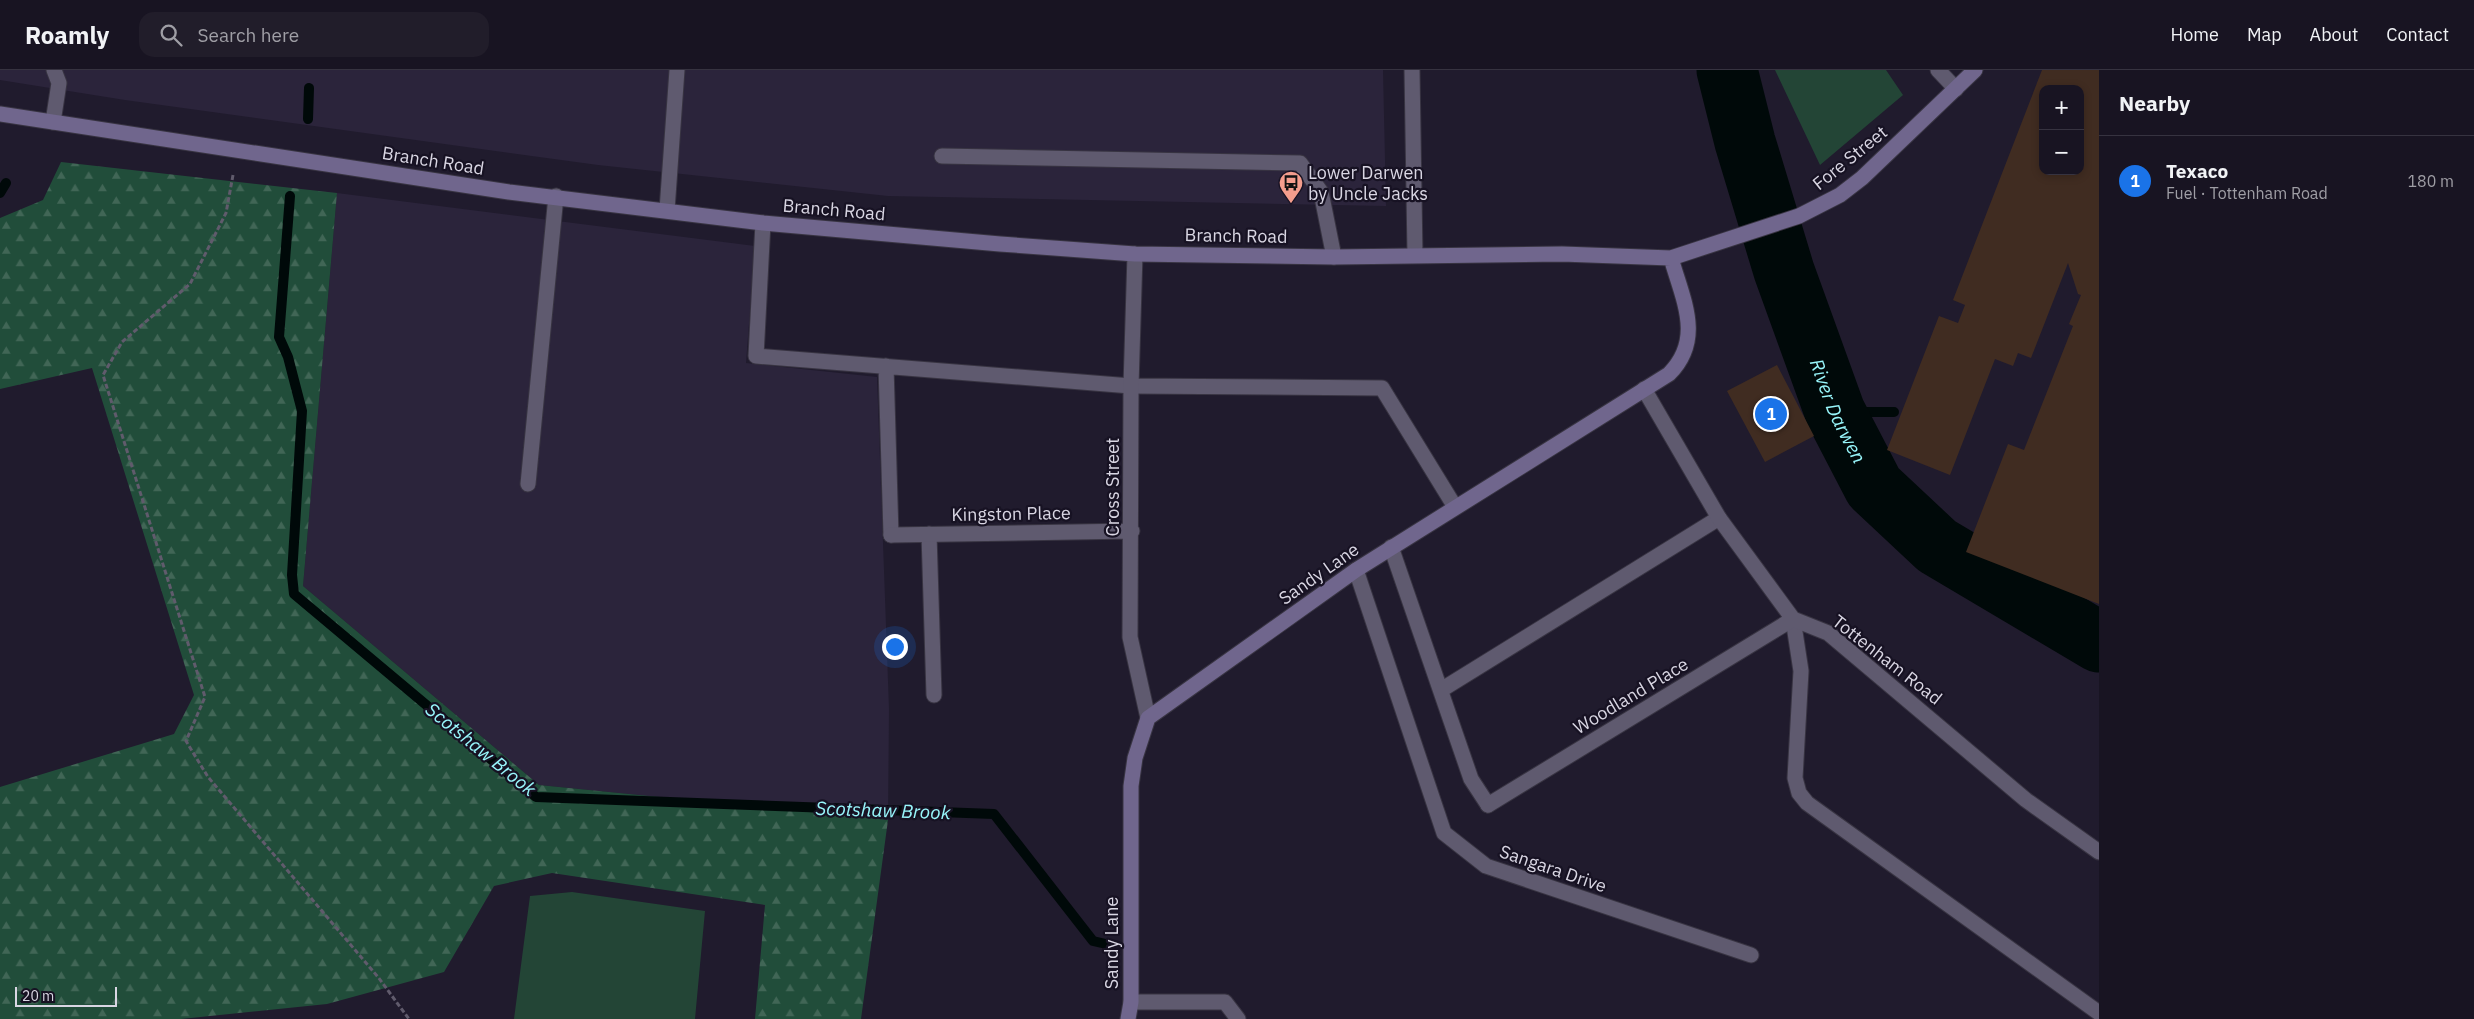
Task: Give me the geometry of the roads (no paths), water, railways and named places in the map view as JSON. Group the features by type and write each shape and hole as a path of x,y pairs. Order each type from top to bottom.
{"street":[{"path":"53,122 59,83 54,70"},
{"path":"667,210 677,70"},
{"path":"1412,70 1414,255"},
{"path":"1938,70 1956,89"},
{"name":"Fore Street","path":"1671,258 1800,216 1840,195 1862,178 1975,70"},
{"name":"Branch Road","path":"0,114 509,192 556,196 763,223 1000,244 1135,254 1334,256 1562,254 1671,258"},
{"path":"942,156 1300,163 1320,192 1334,256"},
{"path":"528,484 556,196"},
{"path":"763,223 756,356 1131,386 1382,388 1455,507"},
{"name":"Cross Street","path":"1135,254 1131,386 1132,531 1130,637 1148,718"},
{"name":"Sandy Lane","path":"1128,1019 1131,1002 1131,786 1134,758 1148,718 1356,570 1669,374 1679,363 1688,342 1689,330 1683,298 1671,258"},
{"name":"Kingston Place","path":"886,366 891,535 1132,531"},
{"path":"1644,389 1719,518 1793,619 1801,671 1795,778 1799,793 1807,803 2099,1013"},
{"path":"1391,547 1441,690 1719,518"},
{"path":"929,534 934,695"},
{"name":"Sangara Drive","path":"1356,570 1444,833 1486,866 1751,955"},
{"name":"Woodland Place","path":"1441,690 1471,779 1488,805 1793,619"},
{"name":"Tottenham Road","path":"1793,619 1828,633 2026,800 2099,852"},
{"path":"1131,1002 1225,1002 1238,1019"}],"waterway":[{"name":"River Darwen","path":"1727,70 1745,142 1784,271 1835,412 1874,487 1937,546 2099,642"},
{"name":"Scotshaw Brook","path":"308,119 309,88"},
{"path":"0,193 6,183"},
{"name":"Scotshaw Brook","path":"290,196 279,337 288,357 302,411 292,575 294,594 536,797 994,814 1093,941 1106,944"},
{"path":"1835,412 1894,412"}],"place":[{"name":"Lower Darwen by Uncle Jacks","path":"1291,204"},
{"name":"Texaco","path":"1771,414"}]}
